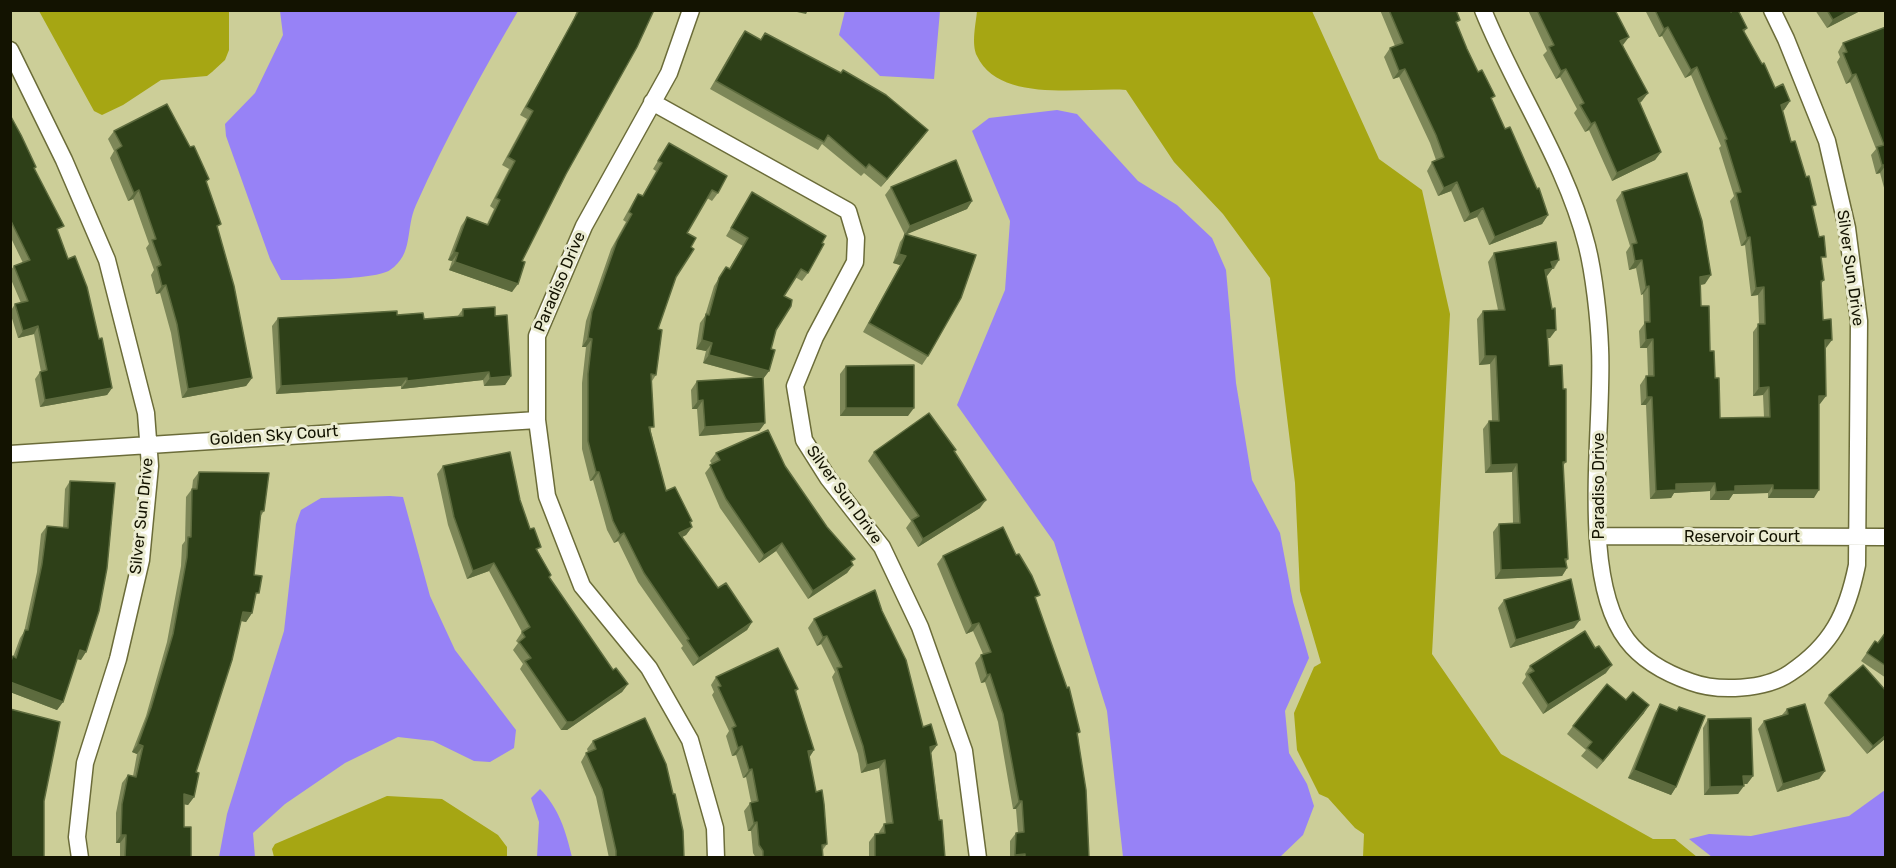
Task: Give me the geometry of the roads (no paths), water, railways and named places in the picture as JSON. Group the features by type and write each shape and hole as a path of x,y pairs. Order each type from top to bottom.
{"street":[{"name":"Paradiso Drive","path":"691,10 669,73 584,226 537,336 537,420 547,496 582,586 650,669 690,740 715,828 716,858"},
{"name":"Paradiso Drive","path":"1483,10 1564,178 1588,247 1600,347 1598,536 1601,579 1611,609 1626,639 1670,675 1703,687 1739,687 1780,679 1808,660 1832,633 1849,602 1857,565 1858,537"},
{"name":"Silver Sun Drive","path":"1772,10 1827,141 1847,228 1859,321 1858,537"},
{"name":"Silver Sun Drive","path":"10,50 64,160 107,260 146,413 149,444 150,466 141,560 118,659 85,763 77,837 80,858"},
{"name":"Silver Sun Drive","path":"652,102 848,211 856,238 855,262 815,337 795,386 804,440 828,478 882,546 921,627 964,752 978,858"},
{"name":"Golden Sky Court","path":"10,454 537,420"},
{"name":"Reservoir Court","path":"1598,536 1886,537"}]}
